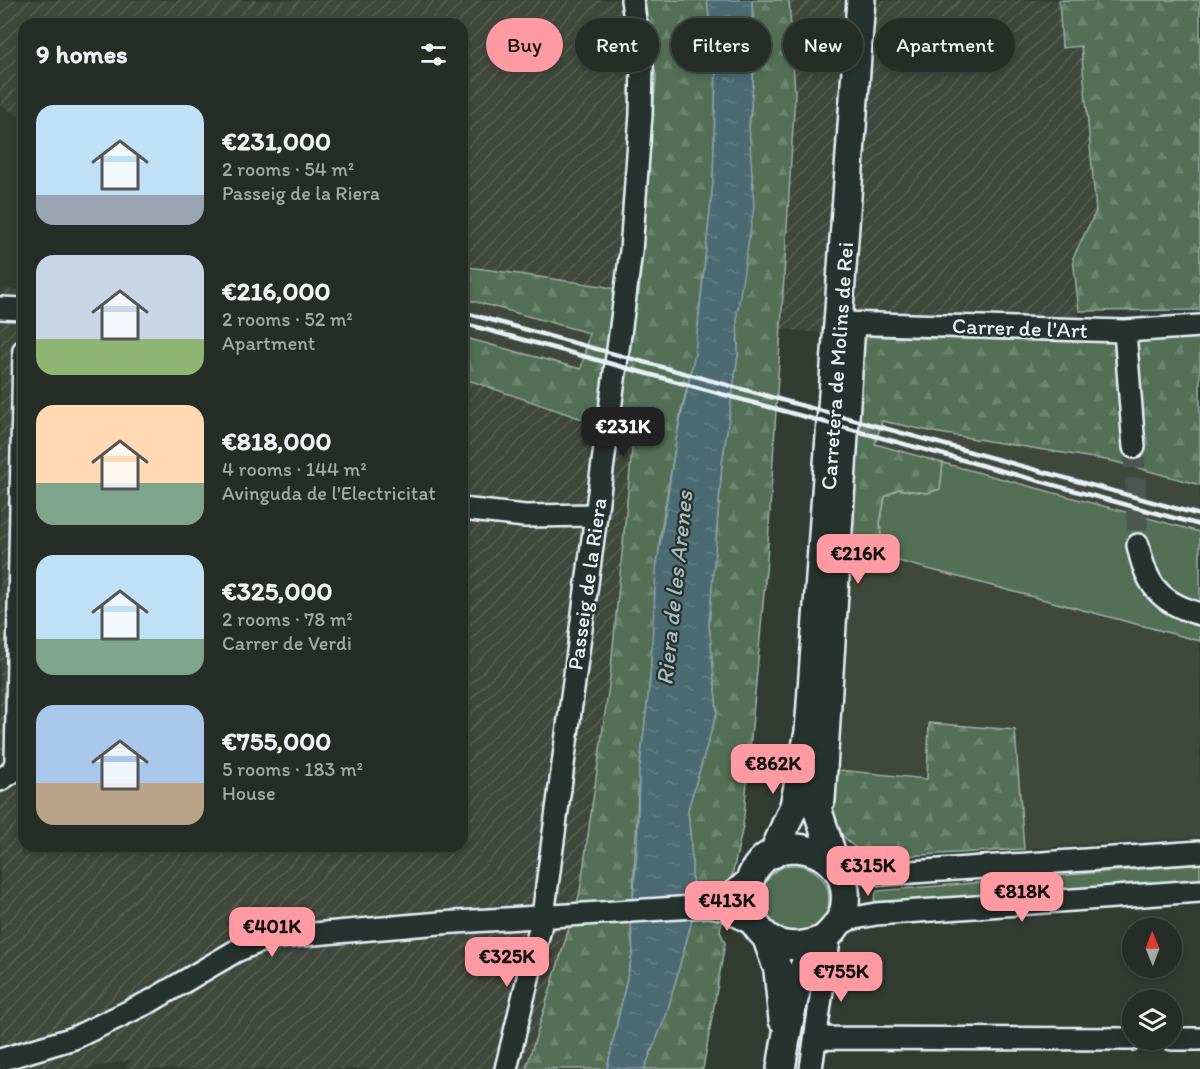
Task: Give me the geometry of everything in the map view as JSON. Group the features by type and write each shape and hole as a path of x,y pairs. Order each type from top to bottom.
{"main road":[{"name":"Carretera de Molins de Rei","path":"752,876 773,854 794,806 809,732 847,324 861,0"},
{"name":"Carretera de Molins de Rei","path":"783,1057 802,974 828,933 842,916 845,893 816,805 809,732"},
{"path":"773,854 791,848 810,850 833,857"},
{"path":"752,876 747,903 761,931 780,981 783,1057"},
{"path":"761,931 792,946 828,933"}],"street":[{"name":"Passeig de la Riera","path":"506,1069 543,916 630,251 641,114 642,64 632,0"},
{"path":"0,308 18,309"},
{"name":"Carrer de l'Art","path":"847,324 1125,332 1200,326"},
{"name":"Carretera de Molins de Rei","path":"833,857 824,804 847,324"},
{"path":"1125,332 1134,447"},
{"path":"468,510 525,516 596,515"},
{"path":"1138,545 1144,572 1162,597 1171,604 1200,614"},
{"path":"0,780 12,772 16,762 18,659"},
{"path":"833,857 883,874 1200,852"},
{"path":"710,906 725,899 752,876"},
{"path":"811,1069 828,933 850,919 876,914 1200,891"},
{"path":"0,1060 74,1038 151,1001 236,951 268,938 543,916 710,906 725,909 761,931"},
{"path":"816,1038 1122,1039"},
{"path":"1182,1039 1200,1039"}],"shaded area":[{"path":"0,0 645,0 648,18 575,18 575,72 655,72 639,296 602,286 468,267 468,18 18,18 18,116 0,105"},
{"path":"789,0 1059,0 1062,48 1081,46 1097,211 1073,258 1079,311 1078,342 849,336 781,329 795,93 794,72 863,72 863,18 790,18"},
{"path":"18,289 18,852 468,852 468,380 588,421 634,429 610,678 580,893 526,1069 124,1069 131,1060 86,1069 0,1069 0,290"},
{"path":"468,300 589,333 581,369 468,339"},
{"path":"882,421 939,433 1112,461 1200,485 1200,532 875,444"},
{"path":"834,543 1200,641 1200,837 1024,849 1015,731 927,779 820,768"}],"green space":[{"path":"645,0 707,0 709,18 671,18 671,72 716,72 713,183 695,354 680,417 660,537 650,680 639,774 631,935 633,951 607,1069 526,1069 580,892 610,678 634,429 588,421 468,380 468,339 581,369 589,333 468,300 468,267 602,286 639,295 655,72 659,72 659,18 648,18"},
{"path":"752,0 789,0 790,18 783,18 783,72 794,72 795,93 767,560 743,826 720,931 725,943 703,1069 644,1069 666,1016 692,920 692,860 688,809 717,712 709,624 722,464 738,355 737,315 754,185 749,147 754,72 771,72 771,18 753,18"},
{"path":"1059,0 1200,0 1200,310 1079,311 1073,258 1096,211 1081,46 1062,48"},
{"path":"849,336 1078,342 1200,337 1200,485 1112,461 939,433 882,421 875,444 943,463 940,489 927,493 898,489 885,497 880,523 883,557 834,543"},
{"path":"943,463 1200,532 1200,641 883,557 880,523 885,497 897,489 927,493 940,489"},
{"path":"929,723 1015,730 1024,849 870,858 846,840 830,809 820,768 927,779"},
{"path":"1200,864 1200,883 877,904 874,899 877,891"},
{"path":"795,865 808,868 819,875 826,886 829,899 826,912 819,923 808,930 795,933 782,930 771,923 764,912 761,899 764,886 771,875 782,868"}],"water":[{"path":"707,0 752,0 752,18 709,18"},
{"name":"Riera de les Arenes","path":"716,72 753,72 749,125 754,206 737,315 738,355 722,464 709,624 717,712 688,809 692,860 692,920 666,1016 644,1069 607,1069 633,951 631,924 637,852 639,774 650,680 656,570 677,435 695,354 713,183"}],"tunnel":[{"path":"1134,447 1138,545"}],"railway":[{"path":"468,314 1200,515"},
{"path":"468,325 1200,525"}]}
